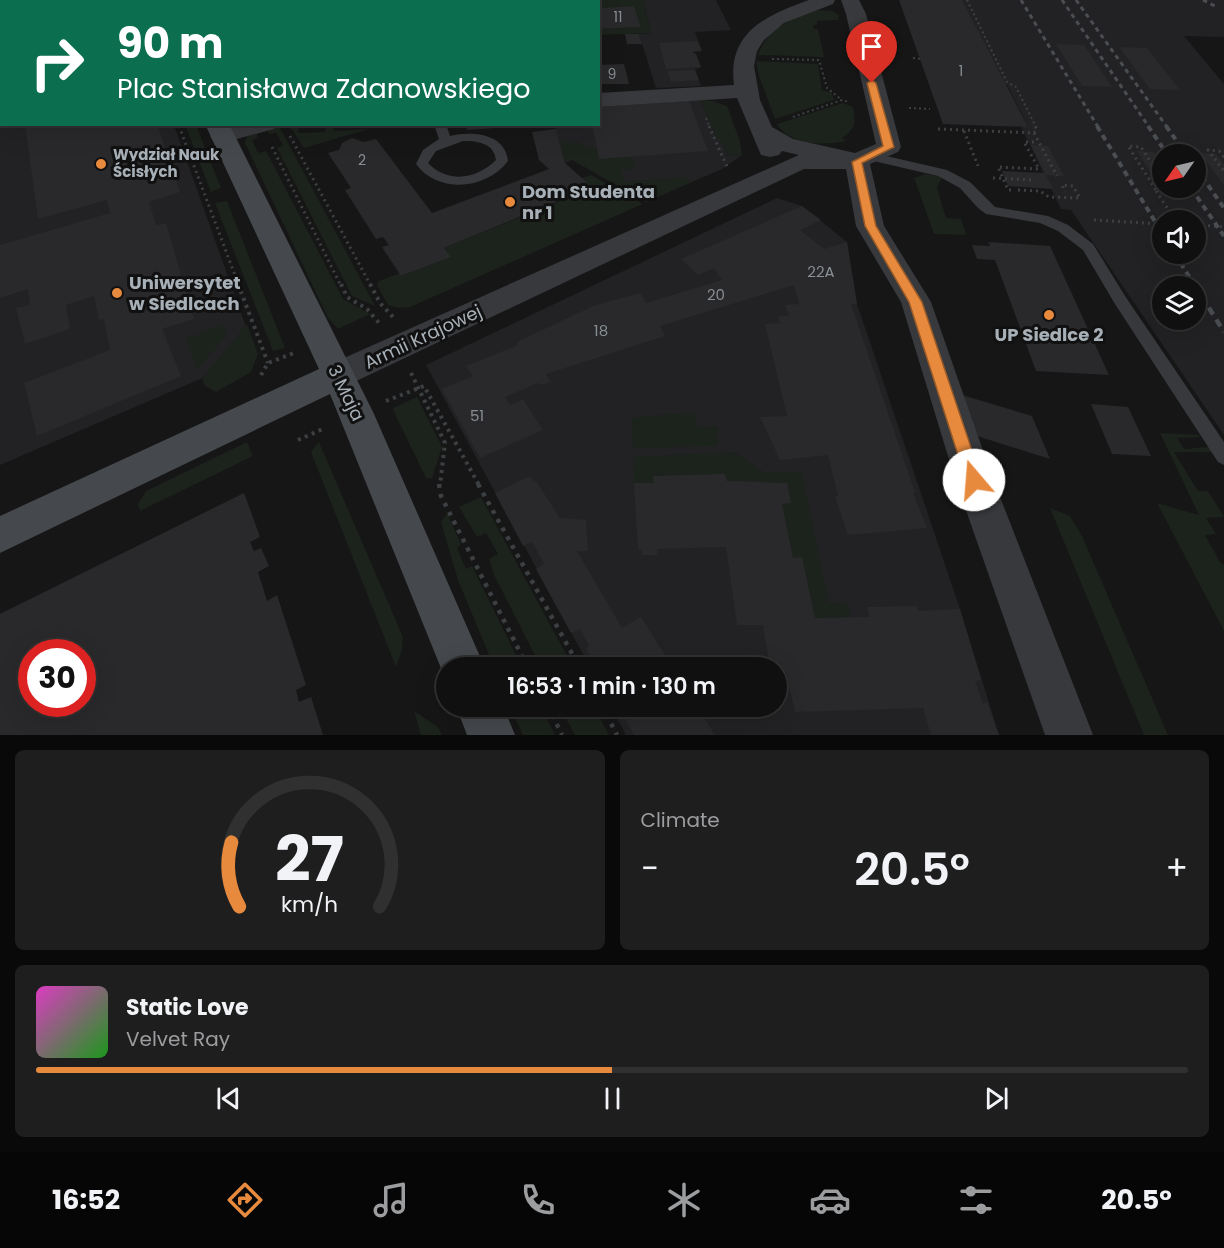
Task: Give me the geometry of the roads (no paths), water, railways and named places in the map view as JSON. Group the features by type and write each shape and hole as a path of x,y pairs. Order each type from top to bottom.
{"main road":[{"name":"3 Maja","path":"220,130 338,375 389,488 458,657"},
{"name":"Armii Krajowej","path":"0,535 338,375"},
{"path":"484,717 491,735"}],"street":[{"path":"739,179 772,154 760,127 746,92 743,78 746,48 749,42 770,24 819,3 840,9 853,7 889,147 863,159 785,144 760,127"},
{"path":"600,100 746,92"},
{"path":"220,130 254,126"},
{"path":"863,159 870,226 916,302 974,480 1069,735"},
{"name":"Armii Krajowej","path":"338,375 739,179 800,162 863,159"}],"lane":[{"path":"441,126 446,141"},
{"path":"463,137 481,139 496,145 502,155 502,161 492,171 474,178 456,181 438,178 425,168 423,158 432,147 446,141 463,137"},
{"path":"863,159 930,169 948,176 966,185 984,208 1005,214 1043,219 1063,228 1088,247 1120,300 1224,457"}],"railway":[{"path":"1021,0 1098,127"},
{"path":"1062,0 1149,127"},
{"path":"1076,0 1167,127"},
{"path":"1203,0 1215,6"},
{"path":"1097,126 1152,217"},
{"path":"1148,126 1160,144"},
{"path":"1166,126 1179,144"},
{"path":"1206,182 1224,208"},
{"path":"1198,198 1224,236"},
{"path":"1181,264 1189,276"},
{"path":"1206,303 1224,332"}],"place":[{"name":"Wydział Nauk Ścisłych","path":"101,164"},
{"name":"Dom Studenta nr 1","path":"510,202"},
{"name":"Uniwersytet w Siedlcach","path":"117,293"},
{"name":"UP Siedlce 2","path":"1049,315"}]}
